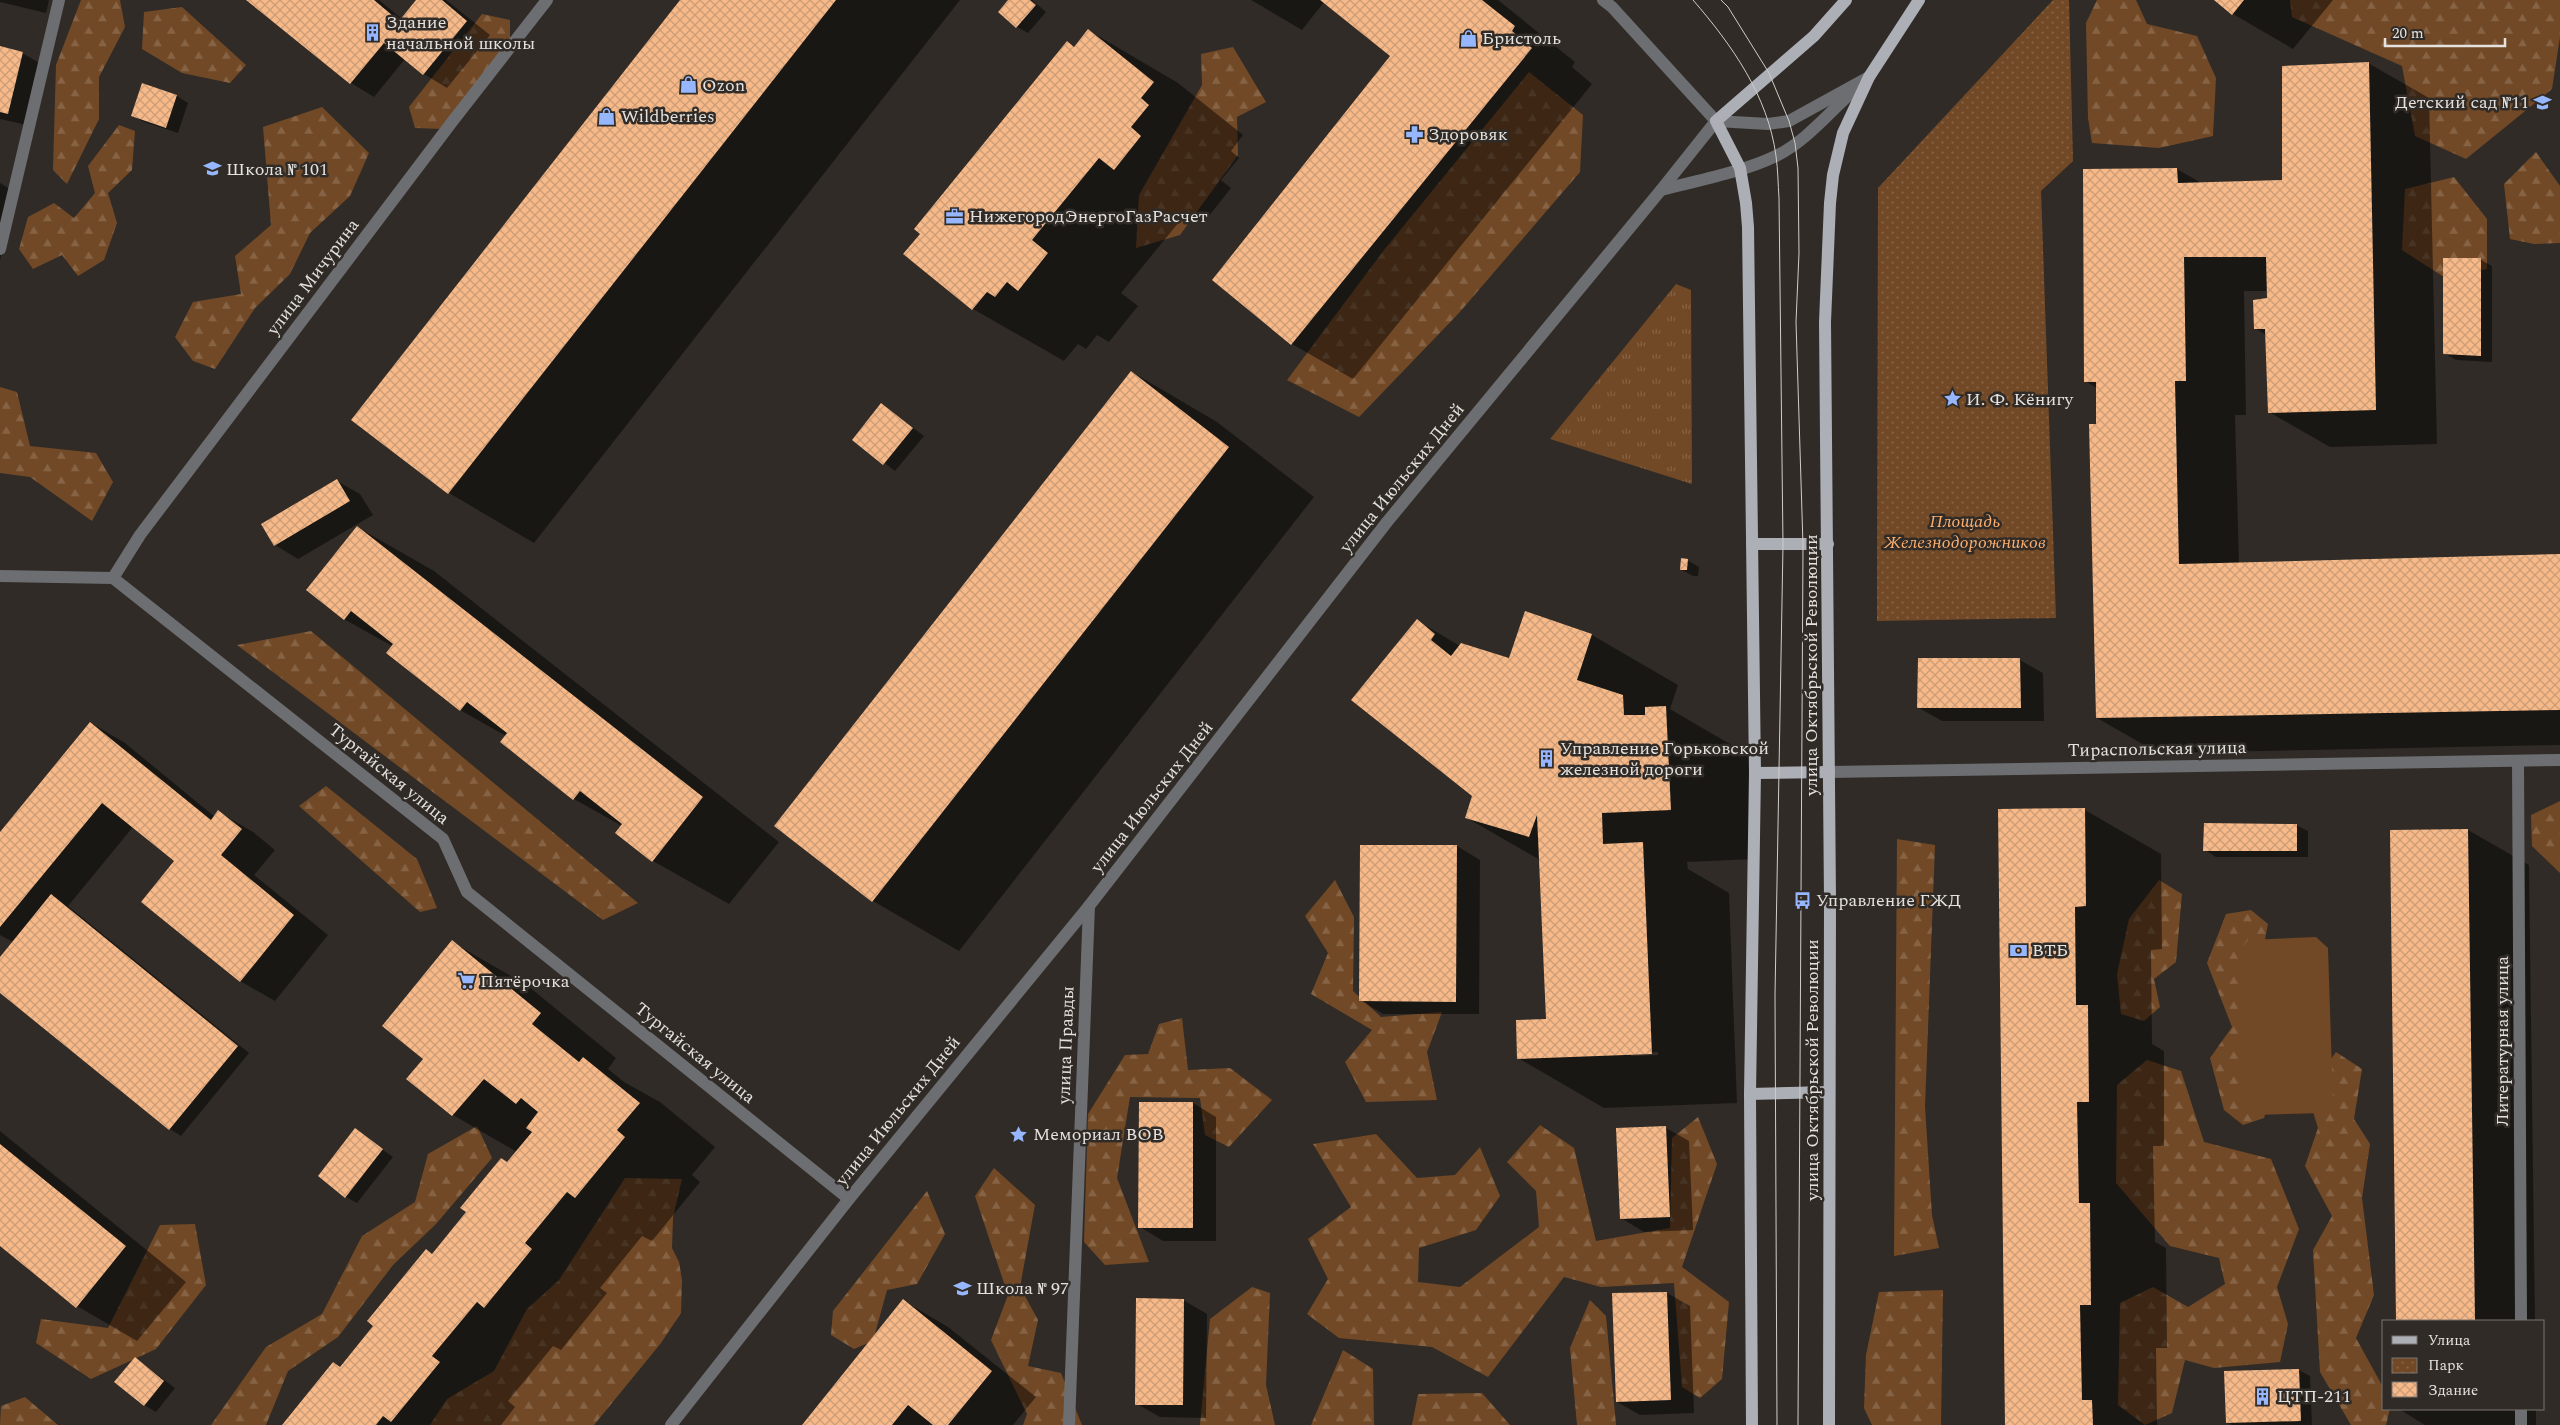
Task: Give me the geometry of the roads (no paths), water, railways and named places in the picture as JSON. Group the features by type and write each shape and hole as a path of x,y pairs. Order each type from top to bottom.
{"main road":[{"path":"1752,1425 1750,1094 1755,773 1748,227 1740,168 1716,120 1814,36 1846,0"},
{"name":"улица Октябрьской Революции","path":"1829,1425 1829,772 1825,322 1830,203 1833,174 1843,133 1869,77 1919,0"},
{"path":"1752,544 1828,544"},
{"name":"Тираспольская улица","path":"1755,773 1829,772"},
{"path":"1750,1094 1829,1092"}],"street":[{"path":"0,249 59,0"},
{"name":"улица Мичурина","path":"113,578 140,535 446,130 547,0"},
{"path":"1603,0 1716,120 1768,124 1788,121 1869,77"},
{"path":"1661,190 1776,156 1795,143 1869,77"},
{"name":"улица Июльских Дней","path":"671,1425 849,1199 1089,906 1386,522 1661,190 1716,120"},
{"path":"0,576 113,578"},
{"name":"Тургайская улица","path":"113,578 443,839 467,892 849,1199"},
{"name":"Тираспольская улица","path":"1829,772 2560,760"},
{"name":"Литературная улица","path":"2518,761 2520,1320"},
{"name":"улица Правды","path":"1069,1425 1089,906"},
{"path":"2521,1410 2521,1425"}],"tram line":[{"path":"1693,0 1734,53 1757,92 1772,134 1778,177 1783,545 1775,995 1777,1425"},
{"path":"1721,0 1728,7 1769,73 1789,121 1795,143 1798,168 1799,253 1796,322 1803,545 1798,1425"}],"place":[{"name":"Здание начальной школы","path":"372,32"},
{"name":"Бристоль","path":"1468,38"},
{"name":"Ozon","path":"688,85"},
{"name":"Детский сад №11","path":"2543,102"},
{"name":"Wildberries","path":"607,116"},
{"name":"Здоровяк","path":"1414,134"},
{"name":"Школа № 101","path":"212,169"},
{"name":"НижегородЭнергоГазРасчет","path":"955,216"},
{"name":"И. Ф. Кёнигу","path":"1952,399"},
{"name":"Управление Горьковской железной дороги","path":"1546,758"},
{"name":"Управление ГЖД","path":"1802,900"},
{"name":"ВТБ","path":"2018,950"},
{"name":"Пятёрочка","path":"466,981"},
{"name":"Мемориал ВОВ","path":"1019,1134"},
{"name":"Школа № 97","path":"962,1288"},
{"name":"ЦТП-211","path":"2263,1396"}],"park label":[{"name":"Площадь Железнодорожников","path":"1965,531"}]}
